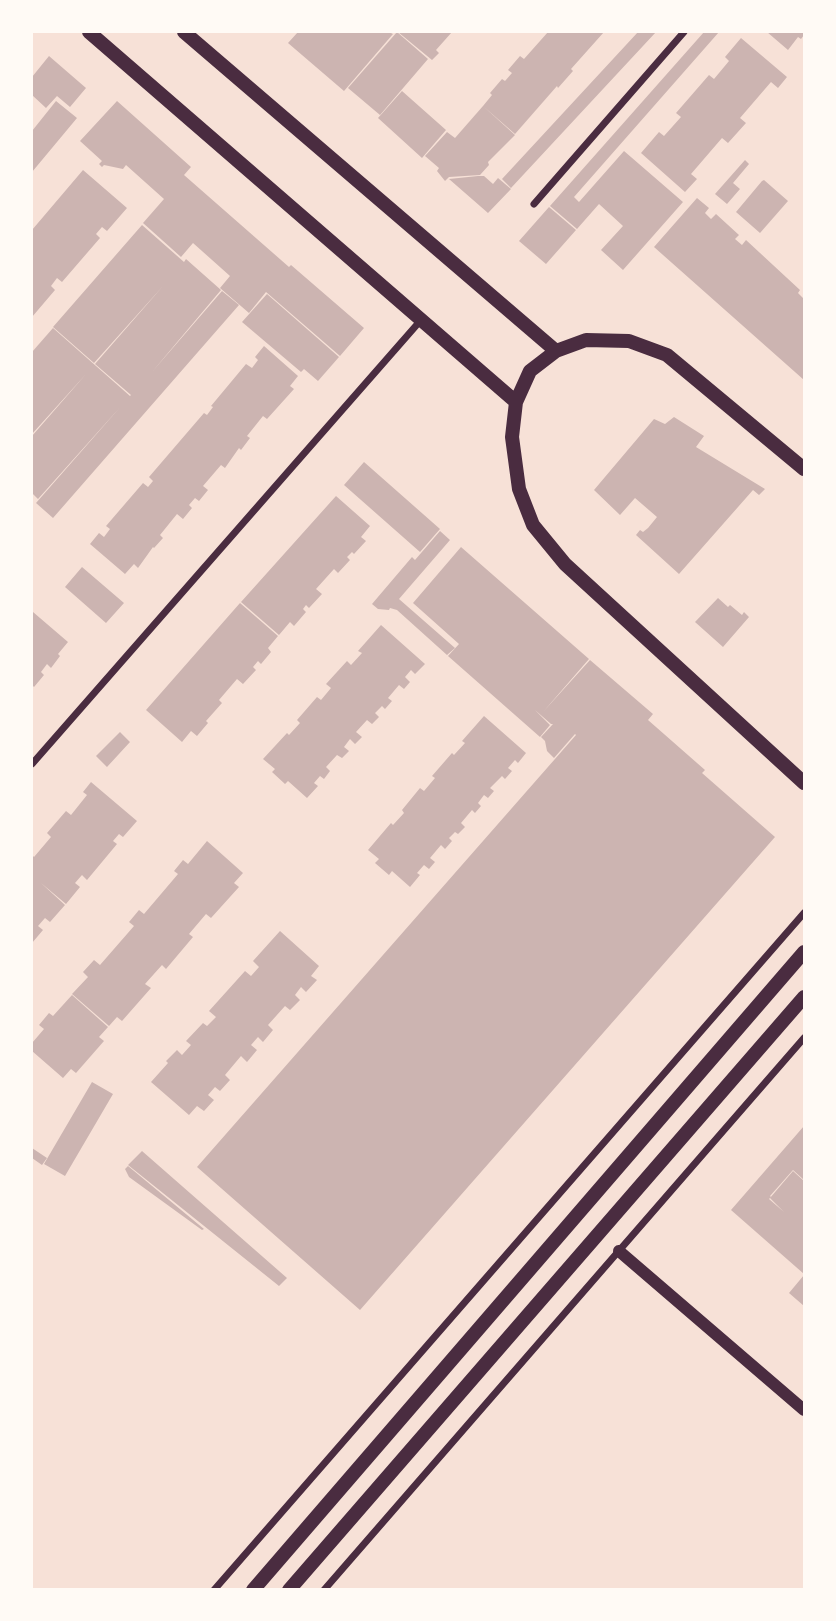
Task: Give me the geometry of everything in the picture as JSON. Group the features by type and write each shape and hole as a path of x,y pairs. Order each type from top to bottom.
{"main road":[{"path":"89,32 516,402"},
{"path":"184,32 556,351"},
{"path":"804,469 667,355 629,341 586,340 556,351 530,372 516,402 512,438 519,489 533,525 565,564 804,783"},
{"path":"253,1590 804,951"},
{"path":"289,1590 804,998"}],"street":[{"path":"534,204 684,32"},
{"path":"32,764 421,320"},
{"path":"214,1590 804,913"},
{"path":"324,1590 804,1038"},
{"path":"619,1251 804,1410"}],"building":[{"path":"298,32 393,34 344,91 288,43"},
{"path":"397,32 428,59 380,115 348,88"},
{"path":"398,32 452,32 436,50 439,53 432,60"},
{"path":"548,32 604,32 571,69 573,71 515,134 483,106 502,79 505,81 512,73 508,70 520,56 524,59"},
{"path":"638,32 656,32 511,188 502,179"},
{"path":"704,32 719,32 574,197 579,202 624,151 683,202 623,270 601,250 623,226 599,204 577,229 550,206"},
{"path":"767,32 804,32 804,35 801,39 798,37 788,50"},
{"path":"741,38 787,77 778,88 771,82 740,118 746,123 728,143 722,138 691,174 697,179 685,192 641,153 659,132 664,136 681,117 676,113 709,75 714,79 729,61 725,57"},
{"path":"49,56 86,88 70,107 57,96 46,108 32,95 32,77"},
{"path":"402,91 446,130 422,158 378,118"},
{"path":"56,101 77,118 32,172 32,131"},
{"path":"117,101 191,167 184,175 364,328 340,356 266,292 249,313 220,288 230,276 193,243 181,257 143,223 164,199 126,165 123,169 104,165 102,167 99,164 102,161 80,141"},
{"path":"483,106 515,135 488,162 489,165 480,175 449,177 445,181 437,171 439,168 425,156 447,132 455,138"},
{"path":"745,160 749,164 733,183 740,189 727,204 715,194"},
{"path":"83,170 127,208 107,231 102,227 96,234 100,238 62,282 57,278 51,286 55,290 32,317 32,230"},
{"path":"484,176 493,184 498,178 511,189 488,213 449,179"},
{"path":"764,180 788,201 760,233 736,212"},
{"path":"697,198 709,208 705,213 711,219 716,214 739,235 735,239 742,245 746,240 800,290 798,293 804,299 804,380 654,247"},
{"path":"549,207 576,230 546,264 519,241"},
{"path":"142,225 221,290 152,372 222,291 239,305 53,518 36,503 122,405 38,499 32,493 32,436 86,374 32,434 32,352 53,328 131,395 95,364 163,286 94,363 53,327"},
{"path":"267,294 339,357 318,381 304,369 301,372 242,322"},
{"path":"264,346 298,376 290,386 294,389 267,419 263,416 247,436 250,438 241,450 239,448 225,468 221,465 203,486 208,490 199,501 195,498 189,505 192,508 183,519 177,514 160,535 163,538 138,568 134,564 125,574 90,544 99,533 104,537 110,529 106,526 143,483 148,487 153,481 149,477 204,413 207,415 213,407 211,406 246,364 252,368 258,360 255,357"},
{"path":"674,417 704,436 696,447 765,489 759,495 753,490 679,574 636,535 640,530 643,532 648,528 657,517 635,498 620,515 594,490 654,419 665,424"},
{"path":"364,462 440,529 420,552 344,485"},
{"path":"336,496 370,526 361,537 366,541 354,554 352,552 347,557 350,560 338,573 334,569 316,589 322,594 309,608 306,605 303,609 306,612 294,626 290,622 279,635 241,602"},
{"path":"440,531 450,540 399,599 455,648 447,655 397,610 378,609 372,604 412,557 415,560"},
{"path":"461,547 589,659 543,712 590,660 653,714 648,720 705,770 702,773 775,837 360,1310 197,1167 576,735 554,758 547,751 545,741 541,737 553,724 535,710 550,725 540,737 448,656 459,644 413,603"},
{"path":"82,567 124,603 106,623 65,587"},
{"path":"718,598 728,607 730,605 749,617 723,647 695,622"},
{"path":"240,603 278,636 268,648 271,652 261,664 258,661 253,667 256,670 243,684 237,679 219,700 222,703 197,736 191,731 182,742 146,710"},
{"path":"33,612 68,642 51,668 47,664 41,672 44,675 34,687 32,685"},
{"path":"381,625 425,664 415,674 411,670 405,677 410,682 404,689 399,685 388,698 392,701 385,709 382,706 375,713 379,717 372,724 367,720 356,732 362,737 355,744 350,739 344,747 349,751 342,758 337,755 326,767 330,771 324,779 320,776 314,783 318,786 307,798 288,781 285,784 272,772 275,769 263,759 300,723 297,720 317,697 321,700 331,688 326,684 347,661 351,665 362,653 358,651"},
{"path":"484,716 526,753 518,763 515,760 508,768 512,771 505,779 502,776 490,788 494,791 488,798 484,795 478,803 481,806 475,813 472,810 461,823 465,827 449,838 452,841 445,849 441,845 430,858 435,862 429,869 424,865 410,887 392,871 389,875 375,863 379,859 368,850 391,823 393,825 404,813 402,810 420,788 424,791 435,778 432,776 452,753 454,755 465,743 462,741"},
{"path":"120,732 130,742 107,767 96,756"},
{"path":"91,782 137,821 123,837 119,834 113,841 117,844 87,880 82,875 75,883 80,887 66,904 41,883 65,905 50,922 45,918 38,926 43,930 32,943 32,855 34,857 51,837 47,833 66,811 71,815 87,795 83,792"},
{"path":"207,841 243,873 234,883 239,887 211,918 206,914 189,934 193,937 166,969 162,965 145,984 151,988 122,1021 117,1017 109,1026 72,994 88,977 83,972 94,960 100,965 134,926 129,922 139,910 144,914 178,874 174,871 183,860 188,864"},
{"path":"280,931 319,966 311,976 317,980 306,992 301,987 295,995 300,1000 290,1010 285,1006 268,1025 273,1030 263,1042 258,1037 251,1045 257,1050 247,1062 241,1056 225,1075 230,1080 220,1091 215,1087 208,1095 214,1100 204,1111 197,1106 189,1115 151,1082 177,1050 182,1055 191,1045 186,1041 203,1023 207,1026 216,1017 209,1011 245,971 251,976 259,967 253,961"},
{"path":"72,995 108,1027 99,1037 104,1041 76,1073 71,1069 63,1078 32,1051 32,1043 44,1029 39,1025 49,1013 53,1016"},
{"path":"92,1082 113,1094 65,1176 44,1164"},
{"path":"804,1126 804,1180 793,1170 771,1197 793,1171 804,1181 804,1274 731,1210"},
{"path":"32,1148 47,1158 42,1165 32,1158"},
{"path":"142,1151 287,1278 279,1286 128,1165"},
{"path":"128,1166 204,1229 129,1177 125,1169"},
{"path":"804,1275 804,1306 789,1293"}]}
